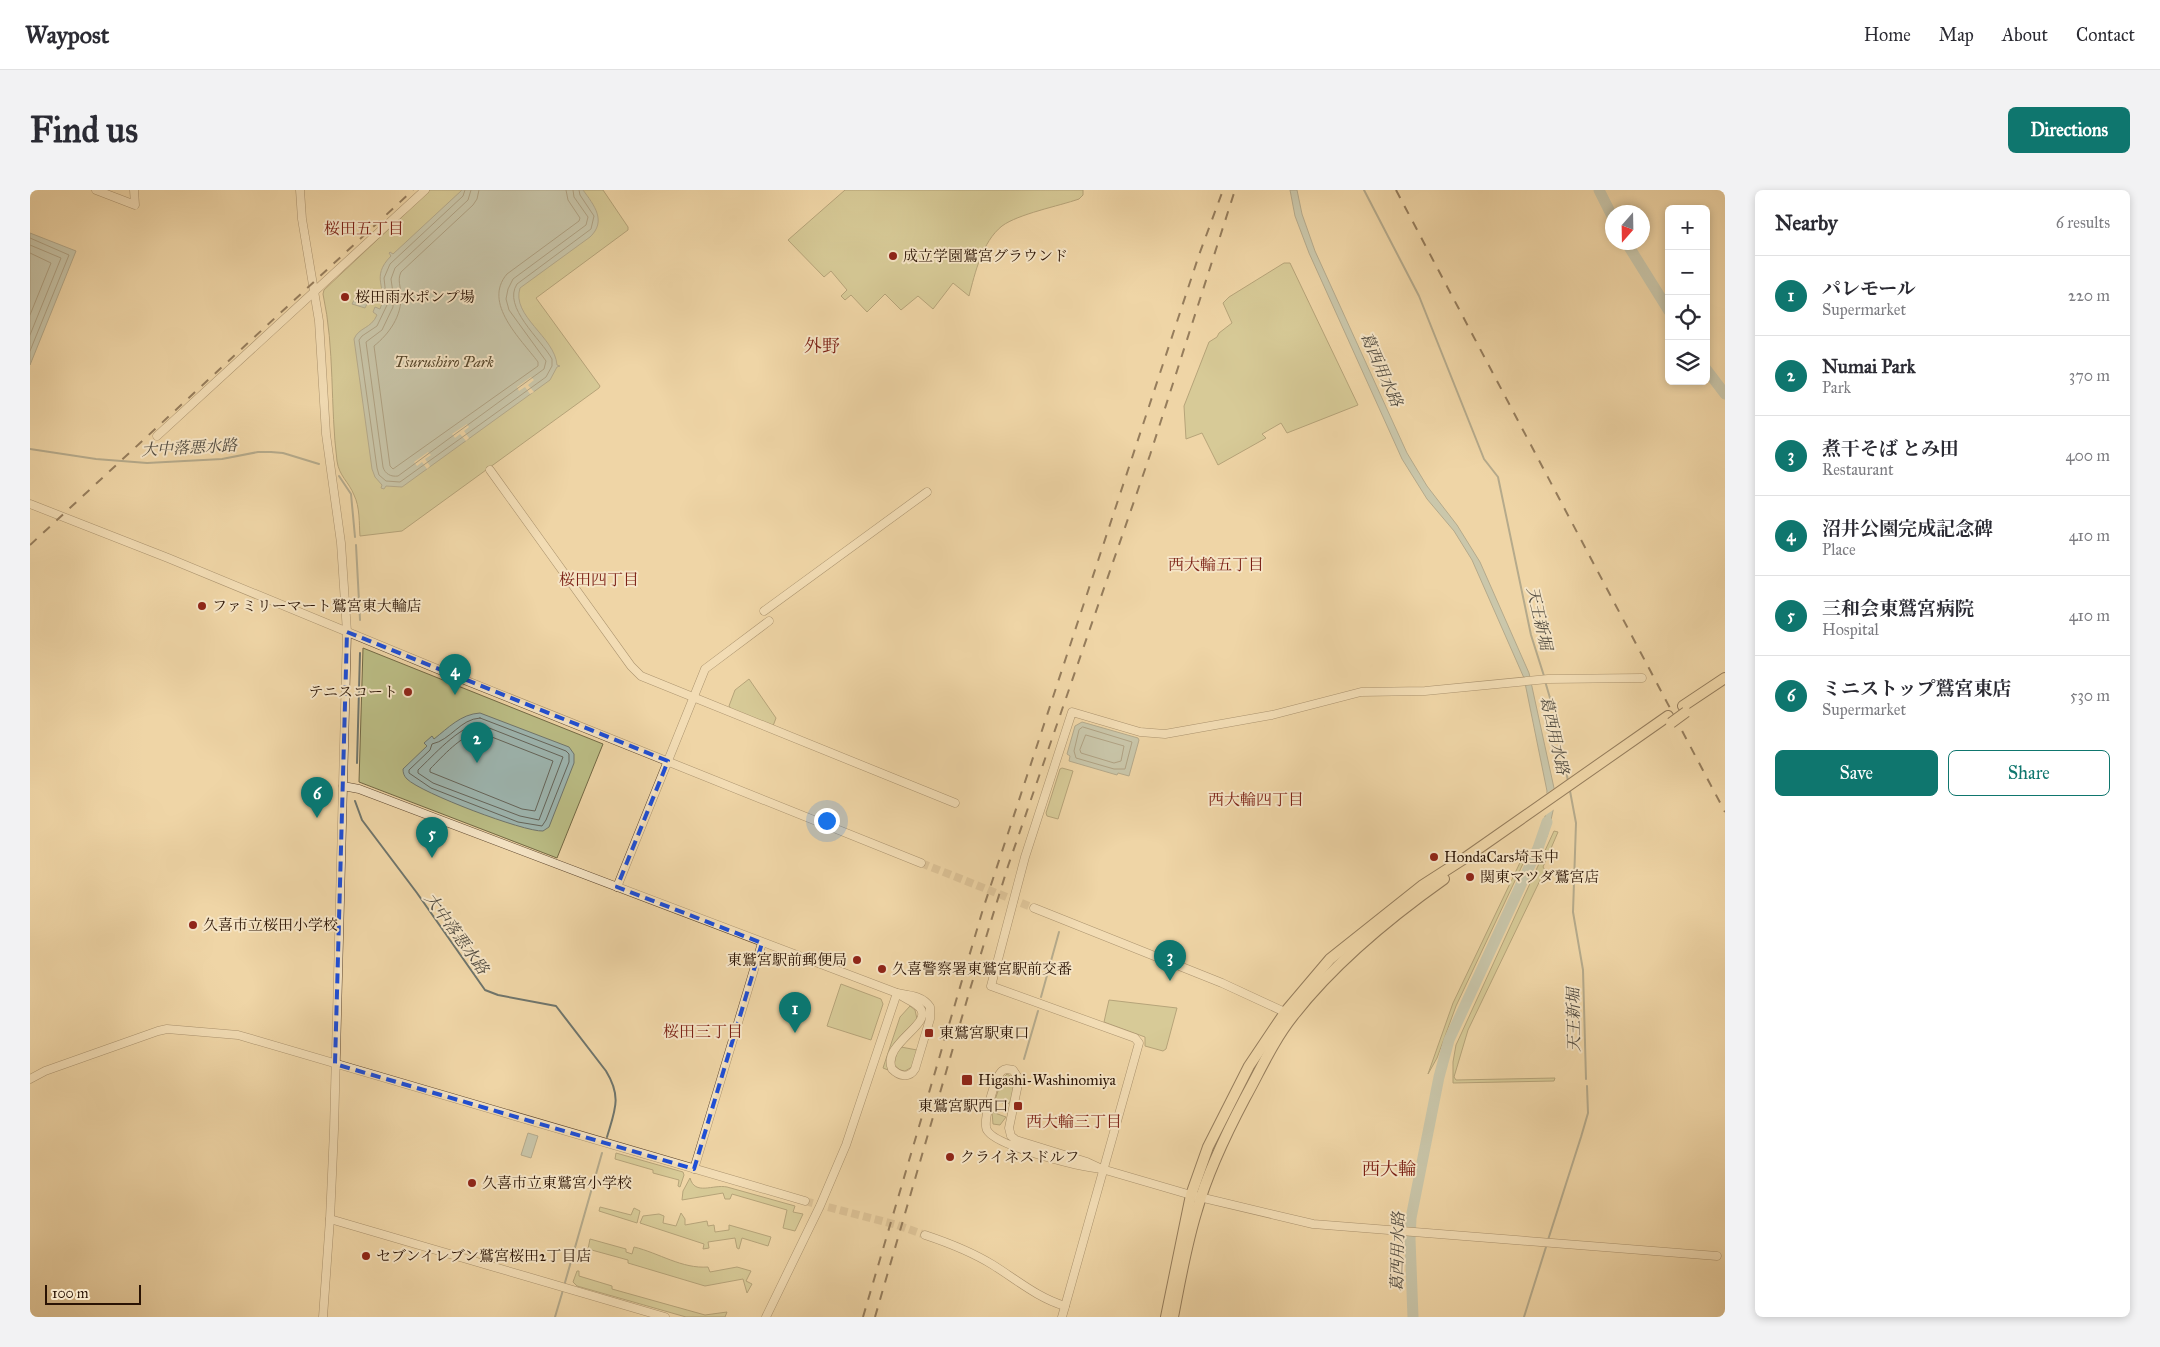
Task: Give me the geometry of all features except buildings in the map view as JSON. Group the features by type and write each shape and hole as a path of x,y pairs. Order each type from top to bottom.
{"main road":[{"path":"1166,1317 1208,1147 1234,1094 1263,1044 1289,1014 1330,959 1423,885 1669,720 1725,678"},
{"path":"1684,709 1725,686"},
{"path":"1173,1317 1196,1196"}],"street":[{"path":"96,190 135,205 134,190"},
{"path":"300,190 302,219 319,322 326,434 343,567 346,632 330,1219 323,1317"},
{"path":"157,436 315,293 424,190"},
{"path":"490,470 631,666 647,680 956,803"},
{"path":"764,611 927,492"},
{"path":"30,504 922,862"},
{"path":"617,888 708,665 769,621"},
{"path":"1062,1317 1138,1046 1137,1039 991,986 1025,857 1072,712 1140,732 1172,734 1272,715 1361,692 1425,691 1548,679 1642,678"},
{"path":"343,786 359,789 762,943 897,993 918,998 927,1003 931,1010 915,1069 905,1076 892,1069 890,1060 895,1048 920,1022 922,1014 920,1008 897,993"},
{"path":"1034,908 1289,1014"},
{"path":"694,1169 762,943"},
{"path":"766,1317 820,1206 846,1145 897,993"},
{"path":"30,1079 45,1071 167,1029 238,1035 805,1201"},
{"path":"1102,1169 1085,1168 1012,1146 988,1131 985,1126 986,1116 997,1079 1002,1071 1005,1069 1013,1070 1019,1078 1009,1128 1014,1138 1020,1142 1087,1162 1102,1169 1196,1196 1313,1224 1717,1256"},
{"path":"330,1219 665,1317"},
{"path":"925,1235 972,1254 1042,1298 1064,1306"}],"highlighted area":[{"path":"347,632 668,761 617,887 762,943 694,1169 335,1064"}],"green space":[{"name":"Tsurushiro Park","path":"430,190 603,190 628,227 628,230 536,298 600,386 402,531 360,536 356,500 340,471 337,461 331,357 323,294 324,290"},
{"name":"成立学園鷲宮グラウンド","path":"845,190 1083,190 1083,195 1079,199 1028,214 1002,226 989,240 984,249 969,296 953,283 933,309 918,296 901,310 885,294 867,312 851,295 845,300 841,296 847,290 831,271 824,277 788,240"},
{"path":"1284,263 1290,263 1358,405 1287,433 1281,423 1262,434 1266,438 1218,465 1202,433 1186,439 1184,406 1209,342 1232,323 1223,303 1229,297"},
{"path":"363,648 603,744 557,858 359,782"},
{"path":"749,679 776,718 773,726 731,709 729,706 735,690"},
{"path":"1060,769 1073,771 1058,819 1047,816 1046,813"},
{"path":"1554,831 1558,832 1543,867 1545,870 1468,1030 1454,1077 1456,1080 1555,1078 1554,1081 1453,1083 1453,1062 1456,1045"},
{"path":"1526,850 1529,851 1456,1006 1437,1058 1428,1074 1453,1003"},
{"path":"841,984 881,999 883,1004 871,1040 827,1026"},
{"path":"1109,1000 1177,1008 1166,1049 1163,1051 1145,1046 1145,1037 1104,1022"},
{"path":"910,1006 915,1010 917,1019 892,1048 887,1062 888,1070 883,1068 900,1017"},
{"path":"901,1047 917,1050 912,1067 905,1071 900,1070 894,1065 897,1051"},
{"path":"1007,1074 1014,1078 1015,1085 1013,1096 1007,1105 995,1100 1002,1079"},
{"path":"992,1112 1006,1117 1000,1125 993,1124"},
{"path":"616,1153 683,1172 684,1175 680,1187 678,1186 679,1180 615,1159"},
{"path":"690,1178 696,1187 727,1187 795,1206 793,1212 803,1214 795,1231 783,1228 787,1210 732,1194 730,1199 725,1199 723,1193 682,1200 683,1191"},
{"path":"600,1207 631,1215 634,1208 640,1211 637,1223 599,1211"},
{"path":"681,1213 685,1219 685,1225 707,1221 708,1226 714,1225 715,1232 729,1230 729,1225 771,1237 768,1246 742,1238 739,1249 737,1248 735,1238 708,1242 709,1248 703,1249 704,1244 640,1223 643,1216 659,1214 664,1216 663,1223 676,1226"},
{"path":"590,1239 626,1249 626,1252 632,1254 634,1247 689,1266 708,1267 710,1272 737,1267 751,1271 746,1281 752,1284 747,1293 743,1279 705,1286 628,1263 628,1260 588,1249"},
{"path":"577,1271 579,1271 579,1276 612,1286 612,1289 705,1315 727,1312 725,1317 686,1317 577,1286 573,1282"}],"water":[{"name":"Tsurushiro Park","path":"462,190 583,190 595,207 598,225 590,237 520,288 519,298 522,308 549,345 557,365 560,366 557,367 550,380 402,487 386,486 384,489 381,488 382,485 375,477 372,469 354,339 359,332 374,320 377,315 373,312 375,307 380,309 382,295 380,277 381,271 391,256 389,253 393,254"},
{"path":"1290,190 1297,190 1302,214 1315,251 1407,453 1427,486 1457,525 1480,562 1529,673 1554,788 1553,811 1547,837 1541,833 1546,812 1547,791 1524,678 1472,560 1454,531 1427,499 1402,459 1309,253 1295,216"},
{"path":"30,233 76,251 30,365"},
{"path":"356,296 367,304 365,308 352,304"},
{"path":"480,713 569,747 574,754 574,763 549,827 543,831 532,830 495,819 451,802 416,785 404,776 403,769 427,746 424,743 432,736 434,739 461,719"},
{"path":"1082,722 1138,738 1129,776 1118,773 1117,775 1069,761 1070,756 1067,754 1075,726"},
{"path":"528,1133 538,1136 531,1158 521,1155"}],"pier":[{"path":"531,377 534,380 528,385 534,392 530,394 525,387 519,391 517,387"},
{"path":"467,424 469,427 464,431 469,438 466,441 460,434 455,438 452,434"},
{"path":"428,452 431,455 425,459 430,466 427,469 422,462 417,466 414,462"},
{"path":"1556,787 1556,808 1543,817 1544,795"}],"waterway":[{"name":"天王新堀","path":"1364,190 1419,296 1484,459 1498,477 1531,635 1544,676"},
{"path":"1599,190 1606,205"},
{"path":"1631,250 1665,305"},
{"path":"1710,374 1725,394"},
{"name":"大中落悪水路","path":"30,449 96,459 147,463 222,459 258,452 271,452 283,453 319,464"},
{"name":"大中落悪水路","path":"339,476 351,494 355,537"},
{"name":"大中落悪水路","path":"356,545 360,620"},
{"name":"大中落悪水路","path":"357,763 360,653"},
{"name":"天王新堀","path":"1545,681 1555,715 1568,781"},
{"name":"天王新堀","path":"1570,791 1576,823 1573,912 1583,970 1586,1079"},
{"name":"大中落悪水路","path":"355,801 362,820 417,893 485,990 498,995 556,1006 606,1071 614,1088 616,1104 607,1137"},
{"name":"葛西用水路","path":"1413,1317 1411,1218 1439,1077 1449,1040 1538,848 1547,822"},
{"path":"1041,997 1059,932"},
{"path":"1024,1059 1038,1011"},
{"name":"天王新堀","path":"1548,1240 1588,1113 1587,1086"},
{"name":"大中落悪水路","path":"564,1286 602,1153"},
{"name":"天王新堀","path":"1524,1317 1546,1247"},
{"name":"大中落悪水路","path":"555,1317 563,1290"}],"tunnel":[{"path":"921,863 1034,908"},
{"path":"805,1201 897,1225 925,1235"}],"railway":[{"path":"30,545 413,190"},
{"path":"863,1317 983,909 1199,255 1223,190"},
{"path":"875,1317 971,986 1008,866 1150,455 1235,190"},
{"path":"1396,190 1725,812"}],"place":[{"name":"成立学園鷲宮グラウンド","path":"893,256"},
{"name":"桜田雨水ポンプ場","path":"345,297"},
{"name":"ファミリーマート鷲宮東大輪店","path":"202,606"},
{"name":"テニスコート","path":"408,692"},
{"name":"沼井公園完成記念碑","path":"455,695"},
{"name":"Numai Park","path":"477,763"},
{"name":"ミニストップ鷲宮東店","path":"317,818"},
{"name":"HondaCars埼玉中","path":"1434,857"},
{"name":"三和会東鷲宮病院","path":"432,858"},
{"name":"関東マツダ鷲宮店","path":"1470,877"},
{"name":"久喜市立桜田小学校","path":"193,925"},
{"name":"東鷲宮駅前郵便局","path":"857,960"},
{"name":"久喜警察署東鷲宮駅前交番","path":"882,969"},
{"name":"煮干そば とみ田","path":"1170,981"},
{"name":"パレモール","path":"795,1033"},
{"name":"東鷲宮駅東口","path":"929,1033"},
{"name":"Higashi-Washinomiya","path":"967,1080"},
{"name":"東鷲宮駅西口","path":"1018,1106"},
{"name":"クライネスドルフ","path":"950,1157"},
{"name":"久喜市立東鷲宮小学校","path":"472,1183"},
{"name":"セブンイレブン鷲宮桜田2丁目店","path":"366,1256"}],"district":[{"name":"桜田五丁目","path":"364,228"},
{"name":"外野","path":"822,346"},
{"name":"西大輪五丁目","path":"1216,564"},
{"name":"桜田四丁目","path":"599,579"},
{"name":"西大輪四丁目","path":"1256,799"},
{"name":"桜田三丁目","path":"703,1031"},
{"name":"西大輪三丁目","path":"1074,1121"},
{"name":"西大輪","path":"1389,1169"}]}
